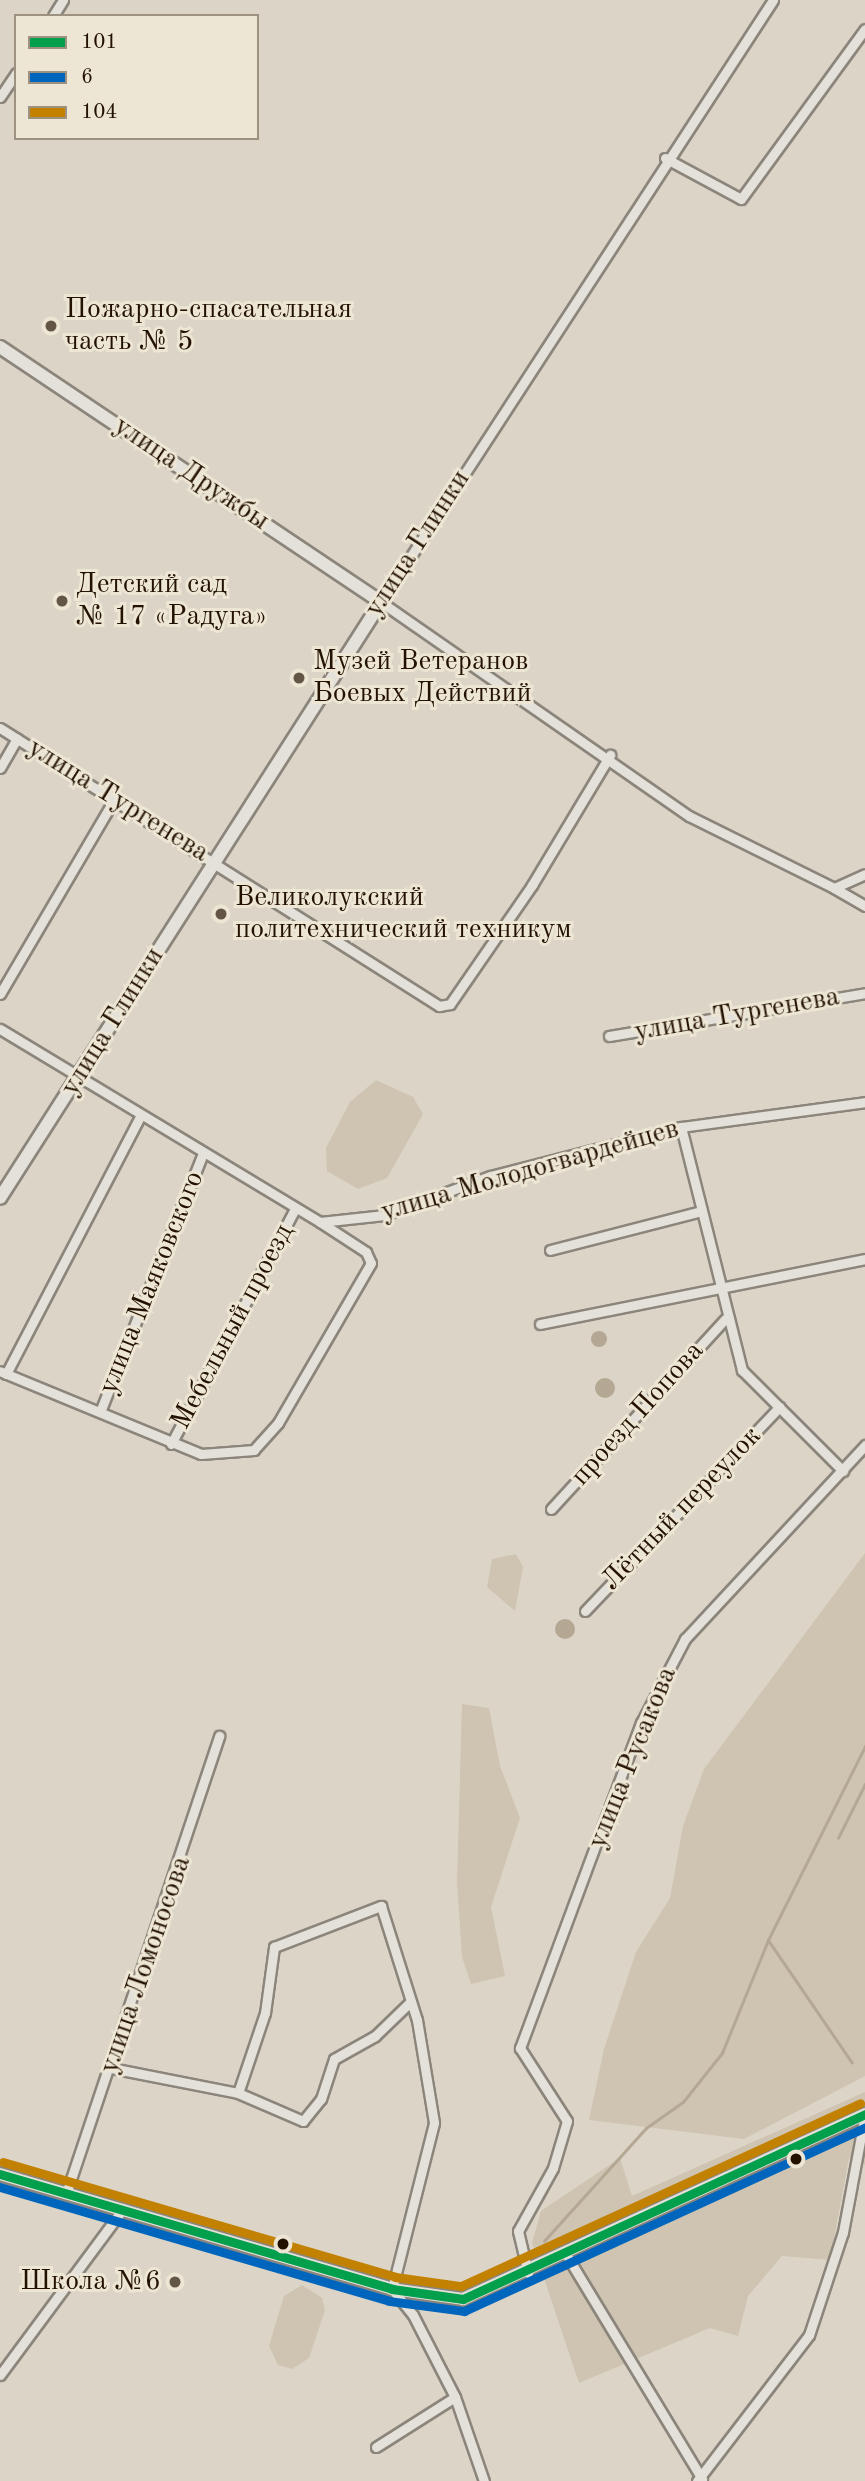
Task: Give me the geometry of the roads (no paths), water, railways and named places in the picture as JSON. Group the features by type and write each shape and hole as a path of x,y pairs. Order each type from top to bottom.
{"street":[{"name":"улица Глинки","path":"0,1198 666,158 772,0"},
{"path":"666,158 741,199 865,29"},
{"path":"0,97 14,76"},
{"name":"улица Дружбы","path":"0,346 381,602"},
{"path":"381,602 610,755 689,816 865,906"},
{"name":"улица Тургенева","path":"0,728 215,860 439,1006 450,1004 521,893 532,885 610,755"},
{"path":"0,768 17,739"},
{"path":"0,993 115,797"},
{"path":"834,888 865,874"},
{"name":"улица Тургенева","path":"609,1036 865,993"},
{"path":"0,1029 366,1252 371,1263 272,1431 254,1450 201,1454 171,1444 3,1373 141,1115"},
{"name":"улица Молодогвардейцев","path":"320,1222 385,1214 490,1176 681,1127 865,1102"},
{"path":"681,1127 722,1292 725,1319 742,1370 843,1471"},
{"name":"улица Маяковского","path":"100,1412 203,1153"},
{"name":"Мебельный проезд","path":"171,1444 295,1209"},
{"path":"550,1250 702,1211"},
{"name":"проезд Попова","path":"540,1324 722,1292 865,1259"},
{"name":"проезд Попова","path":"551,1509 725,1319"},
{"name":"Лётный переулок","path":"585,1611 779,1407"},
{"name":"улица Русакова","path":"528,2274 518,2231 553,2168 567,2121 520,2048 659,1680 685,1639 865,1445"},
{"name":"улица Ломоносова","path":"67,2191 111,2068 219,1736"},
{"path":"238,2093 265,2013 274,1947 381,1906 409,2003 434,2123 392,2289"},
{"path":"111,2068 238,2093 303,2121 321,2099 334,2059 375,2036 409,2003"},
{"path":"567,2256 630,2354 670,2434 700,2479 808,2335 843,2232 865,2114"},
{"path":"0,2174 67,2191 392,2289 463,2300 567,2256 865,2114"},
{"path":"0,2375 123,2209"},
{"path":"392,2289 413,2315 455,2397 484,2481"},
{"path":"376,2447 455,2397"}],"waterway":[{"path":"544,2241 646,2128 683,2102 722,2053 768,1940 865,1746"},
{"path":"838,1838 865,1784"},
{"path":"769,1941 852,2062"}],"place":[{"name":"Пожарно-спасательная часть № 5","path":"51,326"},
{"name":"Детский сад № 17 «Радуга»","path":"62,601"},
{"name":"Музей Ветеранов Боевых Действий","path":"299,678"},
{"name":"Великолукский политехнический техникум","path":"221,914"},
{"name":"Школа №6","path":"175,2282"}]}
